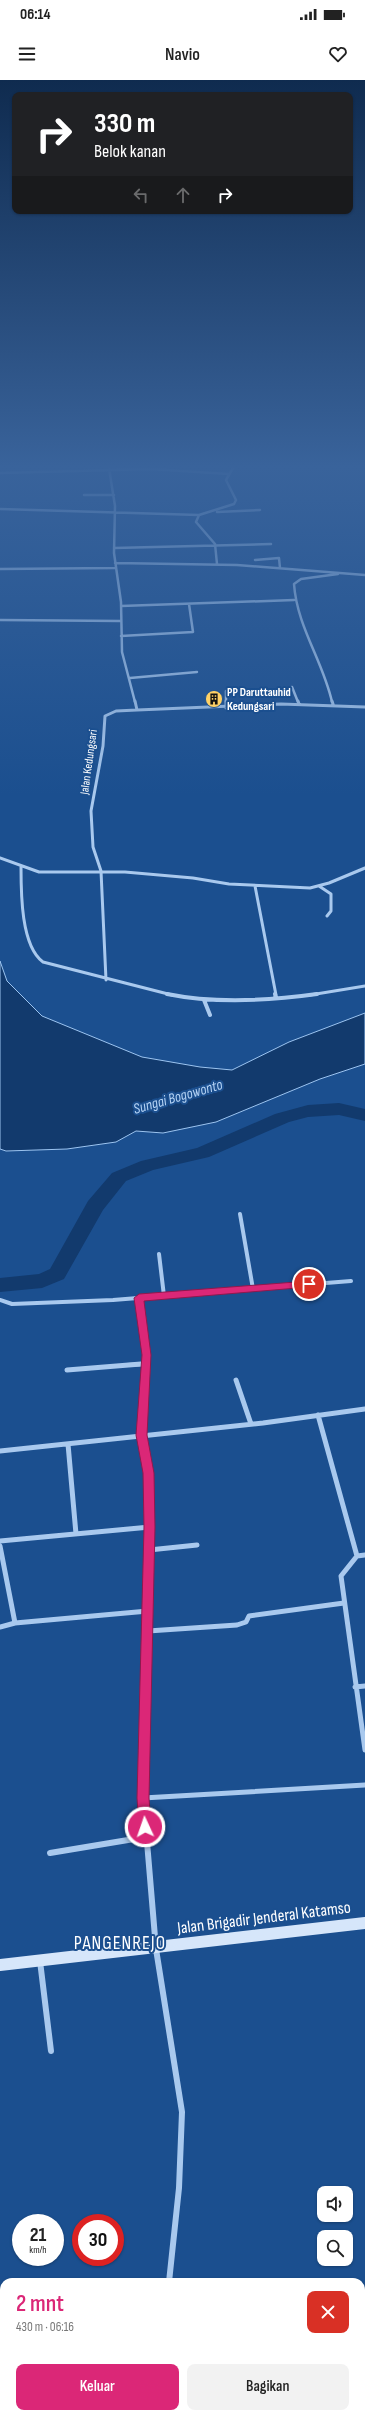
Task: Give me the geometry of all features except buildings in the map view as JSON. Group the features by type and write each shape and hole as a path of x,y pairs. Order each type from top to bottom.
{"main road":[{"name":"Jalan Brigadir Jenderal Katamso","path":"0,1965 156,1949 365,1923"}],"street":[{"path":"116,577 121,606 122,652 130,678 137,710"},
{"path":"315,577 301,579 294,584 294,600 302,631 328,681 333,704"},
{"path":"121,606 294,600"},
{"path":"121,636 182,634 192,632 189,604"},
{"path":"0,620 121,621"},
{"path":"130,678 198,672"},
{"path":"292,687 299,704"},
{"path":"226,691 226,708"},
{"name":"Jalan Kedungsari","path":"106,980 101,871 93,847 91,811 103,746 103,722 106,716 112,712 137,710 226,708 299,704 333,704 365,707"},
{"path":"0,858 21,867 39,872 101,871 157,874 255,886 319,886 365,868"},
{"path":"21,867 22,902 34,955 43,962 106,980 204,1000 276,998 365,986"},
{"path":"255,886 276,998"},
{"path":"319,886 331,894 331,911 327,916"},
{"path":"204,1000 210,1015"},
{"path":"240,1214 253,1289"},
{"path":"159,1254 164,1296"},
{"path":"0,1300 12,1304 139,1298 352,1281"},
{"path":"139,1298 146,1364 142,1435 148,1473 150,1527 143,1798 156,1949 182,2112 179,2188 169,2278"},
{"path":"66,1370 146,1364"},
{"path":"236,1380 251,1424"},
{"path":"0,1452 251,1424 365,1409"},
{"path":"318,1415 357,1556"},
{"path":"68,1444 76,1534"},
{"path":"0,1541 150,1527"},
{"path":"149,1550 197,1545"},
{"path":"0,1546 15,1623"},
{"path":"365,1555 357,1556 341,1576 355,1687 365,1750"},
{"path":"148,1631 237,1625 246,1622 249,1616 344,1603"},
{"path":"0,1627 15,1623 148,1611"},
{"path":"355,1687 365,1686"},
{"path":"143,1798 365,1785"},
{"path":"50,1854 146,1837"},
{"path":"40,1961 51,2051"}],"water":[{"name":"Sungai Bogowonto","path":"0,961 7,981 42,1016 142,1057 200,1067 232,1070 289,1042 365,1013 365,1064 320,1079 216,1122 163,1133 136,1131 116,1142 67,1149 6,1151 0,1149"}],"waterway":[{"path":"0,1285 42,1281 57,1274 95,1206 119,1177 148,1165 202,1153 282,1118 308,1111 339,1109 365,1115"}],"place":[{"name":"PP Daruttauhid Kedungsari","path":"214,699"}],"district":[{"name":"PANGENREJO","path":"120,1943"}],"route":[{"path":"145,1827 143,1798 150,1527 148,1473 142,1435 146,1355 139,1298 309,1284"}]}
